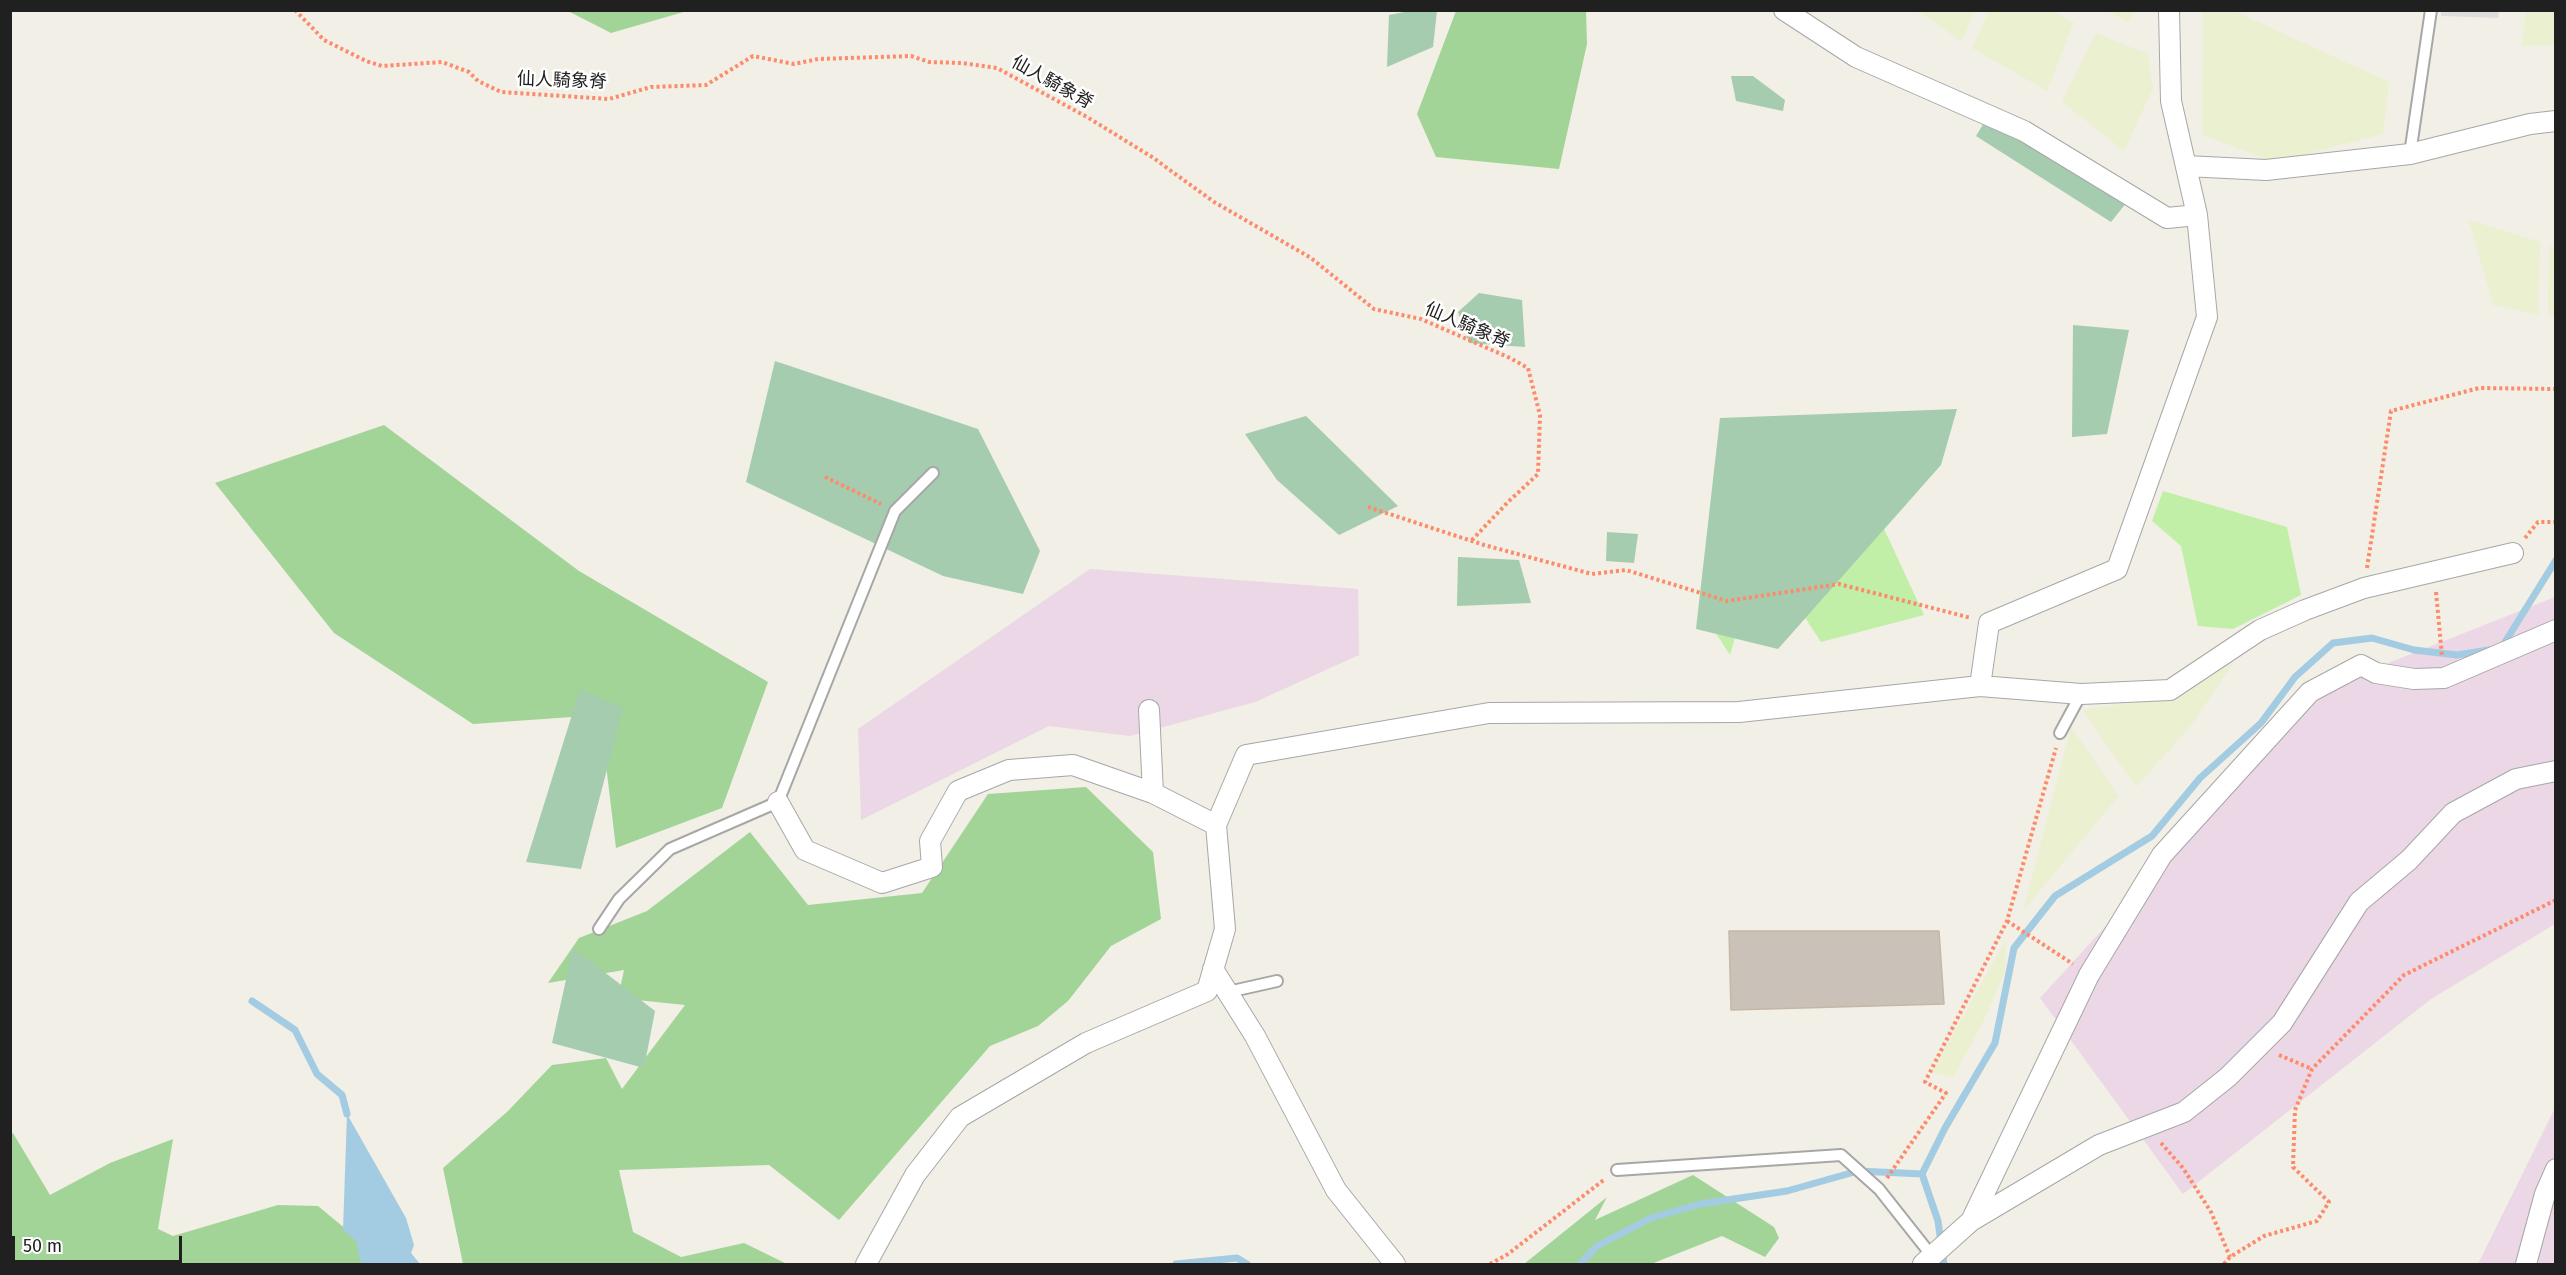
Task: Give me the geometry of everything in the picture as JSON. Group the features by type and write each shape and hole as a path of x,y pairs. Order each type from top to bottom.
{"street":[{"path":"1785,10 1856,57 2024,131 2167,218 2197,215"},
{"path":"1980,686 1989,623 2117,569 2207,316 2197,215 2171,101 2169,10"},
{"path":"2186,166 2266,170 2410,154 2530,124 2556,121"},
{"path":"866,1264 915,1175 960,1117 1086,1043 1208,991 1225,929 1216,825 1246,755 1489,714 1738,712 1980,686 2081,694 2170,690 2260,630 2305,610 2364,588 2512,553"},
{"path":"1971,1221 2089,975 2162,855 2310,692 2361,665 2376,673 2414,679 2444,678 2556,630"},
{"path":"1149,710 1153,793"},
{"path":"778,802 805,850 882,883 932,867 930,841 958,791 1010,770 1073,765 1153,793 1216,825"},
{"path":"1928,1260 1971,1221 2099,1145 2184,1113 2228,1077 2282,1023 2360,902 2409,860 2452,813 2516,779 2556,771"},
{"path":"1214,969 1255,1036 1336,1190 1395,1264"},
{"path":"2526,1264 2545,1194 2556,1169"}],"lane":[{"path":"2410,154 2431,10"},
{"path":"599,929 619,899 670,849 778,802 895,511 933,473"},
{"path":"2060,733 2081,694"},
{"path":"1227,992 1277,981"},
{"path":"1617,1170 1841,1155 1879,1189 1928,1260"}],"path":[{"name":"仙人騎象脊","path":"295,10 324,40 366,61 382,66 442,62 469,72 478,81 501,92 609,99 651,87 706,85 753,56 794,64 818,59 910,56 929,62 962,63 997,68 1087,117 1152,157 1214,202 1311,258 1374,309 1421,320 1528,368 1540,415 1539,474 1508,502 1472,541"},
{"path":"2364,588 2391,411 2479,388 2556,389"},
{"path":"825,477 895,511"},
{"path":"1368,507 1472,541 1592,574 1626,570 1727,601 1839,584 1989,623"},
{"path":"2512,553 2538,522 2556,522"},
{"path":"2434,571 2444,678"},
{"path":"1879,1189 1946,1093 1925,1082 2007,921 2060,733"},
{"path":"2224,1264 2230,1257 2264,1236 2317,1221 2329,1202 2293,1167 2295,1110 2312,1069 2404,975 2556,900"},
{"path":"2007,921 2089,975"},
{"path":"2258,1047 2312,1069"},
{"path":"2148,1127 2183,1168 2211,1212 2230,1257"},
{"path":"1490,1264 1508,1254 1617,1170"}],"shaded area":[{"path":"2441,11 2499,11 2498,18 2441,16"},
{"path":"1090,569 1358,589 1359,655 1255,702 1130,736 1049,726 861,820 858,729"},
{"path":"2555,597 2555,924 2431,999 2183,1194 2040,998 2323,689"},
{"path":"2555,1108 2555,1264 2478,1264"}],"green space":[{"path":"1974,10 1962,42 1918,11"},
{"path":"568,11 687,11 611,33"},
{"path":"1410,11 1437,11 1433,47 1387,67 1389,15"},
{"path":"1456,11 1586,11 1587,44 1559,169 1436,157 1417,114"},
{"path":"1989,11 2051,11 2074,22 2047,91 1972,48"},
{"path":"2109,11 2134,11 2128,23"},
{"path":"2203,11 2234,11 2389,82 2383,134 2275,162 2202,135"},
{"path":"2526,11 2555,11 2555,45 2521,46"},
{"path":"2096,33 2148,54 2153,88 2124,151 2062,102"},
{"path":"1731,76 1753,76 1785,100 1783,111 1736,101"},
{"path":"1985,121 2127,202 2111,222 1976,136"},
{"path":"2469,220 2540,242 2538,315 2493,305"},
{"path":"2549,246 2555,247 2555,315 2548,314"},
{"path":"1479,293 1522,300 1525,347 1469,343 1458,312"},
{"path":"2073,325 2129,330 2107,434 2072,437"},
{"path":"775,361 978,429 1040,551 1023,594 943,576 746,482"},
{"path":"1957,409 1941,465 1778,649 1696,629 1720,418"},
{"path":"1306,416 1398,506 1339,535 1277,480 1245,434"},
{"path":"384,425 579,571 768,682 722,808 616,848 600,715 473,724 334,633 215,483"},
{"path":"2163,491 2287,527 2301,595 2233,629 2198,626 2181,546 2152,521"},
{"path":"1873,505 1924,615 1821,642 1794,601 1744,606 1730,655 1704,615"},
{"path":"1607,532 1638,534 1634,563 1606,561"},
{"path":"1458,557 1519,560 1531,603 1457,606"},
{"path":"2236,659 2190,727 2136,787 2082,710 2178,695"},
{"path":"580,689 623,708 581,869 526,862"},
{"path":"2071,727 2119,796 2023,911"},
{"path":"1086,787 1153,852 1161,919 1111,946 1068,1001 1038,1026 990,1046 839,1220 769,1165 619,1170 633,1232 681,1257 744,1243 787,1264 463,1264 443,1168 508,1111 552,1065 606,1058 622,1089 685,1005 618,998 624,970 548,983 579,938 647,911 750,832 808,905 922,893 988,794"},
{"path":"2006,939 2005,971 1983,1022 1953,1078 1932,1072"},
{"path":"573,948 655,1011 644,1068 552,1043"},
{"path":"13,1133 50,1195 110,1163 173,1139 158,1229 173,1236 278,1205 318,1206 376,1254 379,1264 11,1264 10,1136"},
{"path":"1693,1175 1774,1227 1779,1238 1765,1257 1722,1236 1651,1264 1524,1264 1607,1197 1595,1220"}],"water":[{"path":"347,1114 406,1218 414,1245 411,1253 420,1264 361,1264 356,1241 343,1230"}],"building":[{"path":"1729,931 1939,931 1944,1004 1731,1010"}],"waterway":[{"path":"2502,647 2556,560"},
{"path":"1944,1264 1938,1221 1922,1174 1945,1128 1995,1043 2014,948 2055,896 2152,836 2200,778 2261,723 2295,677 2333,643 2372,638 2414,650 2457,655 2489,650"},
{"path":"252,1001 295,1030 317,1074 342,1095 347,1114"},
{"path":"1580,1264 1597,1246 1651,1218 1700,1204 1787,1191 1858,1171 1922,1174"},
{"path":"1176,1264 1237,1258 1247,1264"}]}
